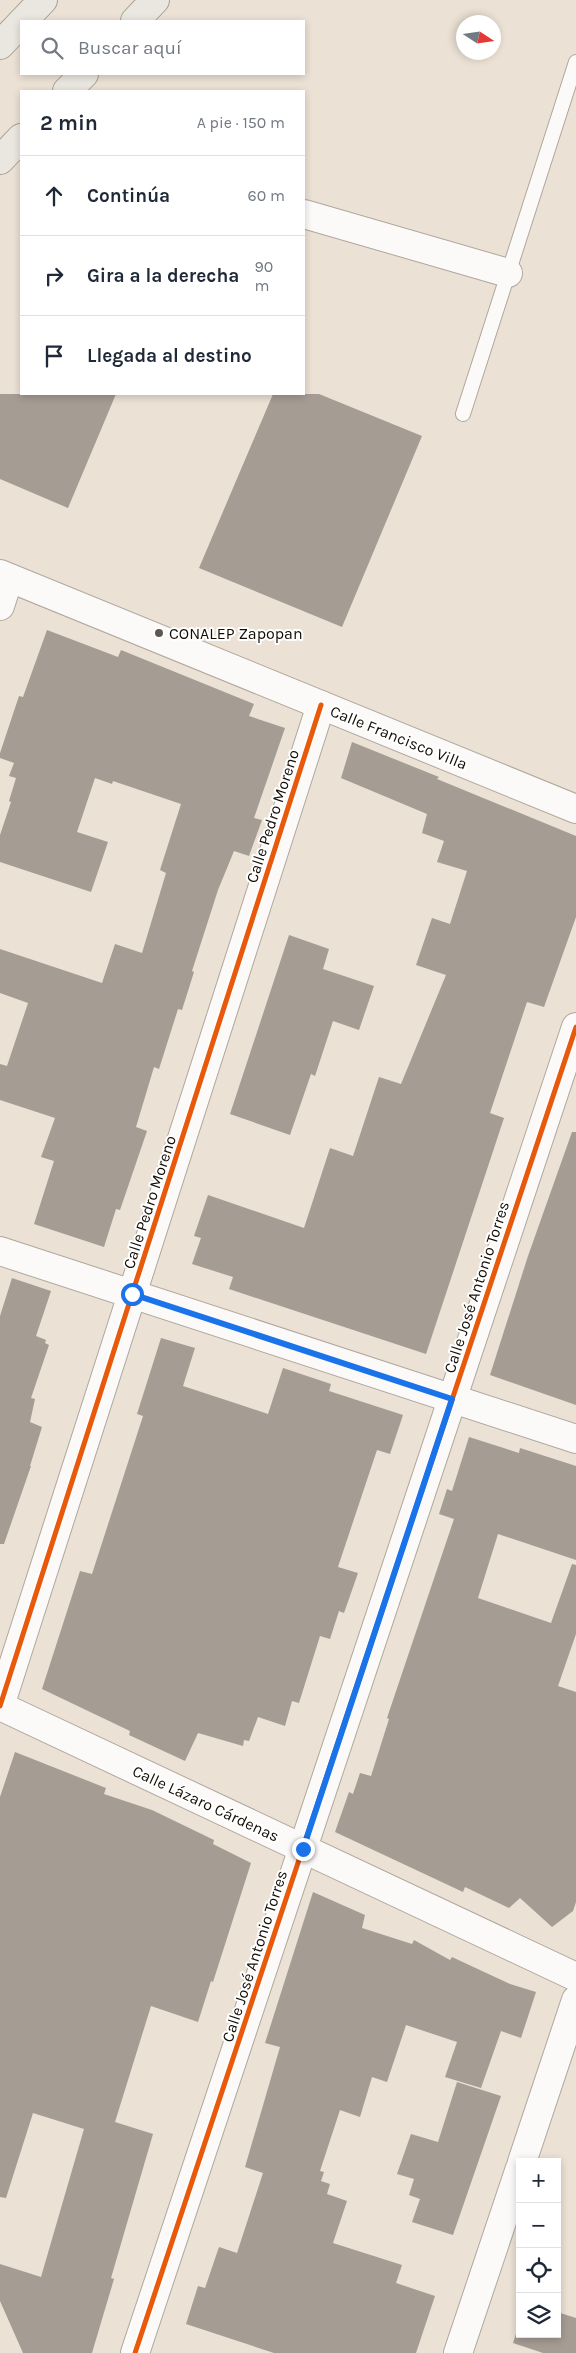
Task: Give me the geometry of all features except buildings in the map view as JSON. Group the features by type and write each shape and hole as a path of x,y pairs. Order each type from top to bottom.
{"main road":[{"path":"24,20 43,0"},
{"path":"136,20 155,0"},
{"path":"0,45 20,24"},
{"path":"68,90 83,75"},
{"path":"0,160 20,139"}],"street":[{"path":"305,214 508,273"},
{"path":"0,606 4,576"},
{"name":"Calle Francisco Villa","path":"4,576 576,809"},
{"name":"Calle Pedro Moreno","path":"0,1706 321,705"},
{"name":"Calle José Antonio Torres","path":"134,2353 576,1027"},
{"path":"0,1251 576,1439"},
{"name":"Calle Lázaro Cárdenas","path":"0,1706 576,1977"},
{"path":"523,2158 576,2000"},
{"path":"458,2353 516,2180"}],"lane":[{"path":"463,414 576,62"}],"cycle path":[{"path":"0,1706 321,705"},
{"path":"135,2353 576,1027"}],"place":[{"name":"CONALEP Zapopan","path":"159,633"}],"route":[{"path":"132,1294 452,1399 303,1849"}]}
